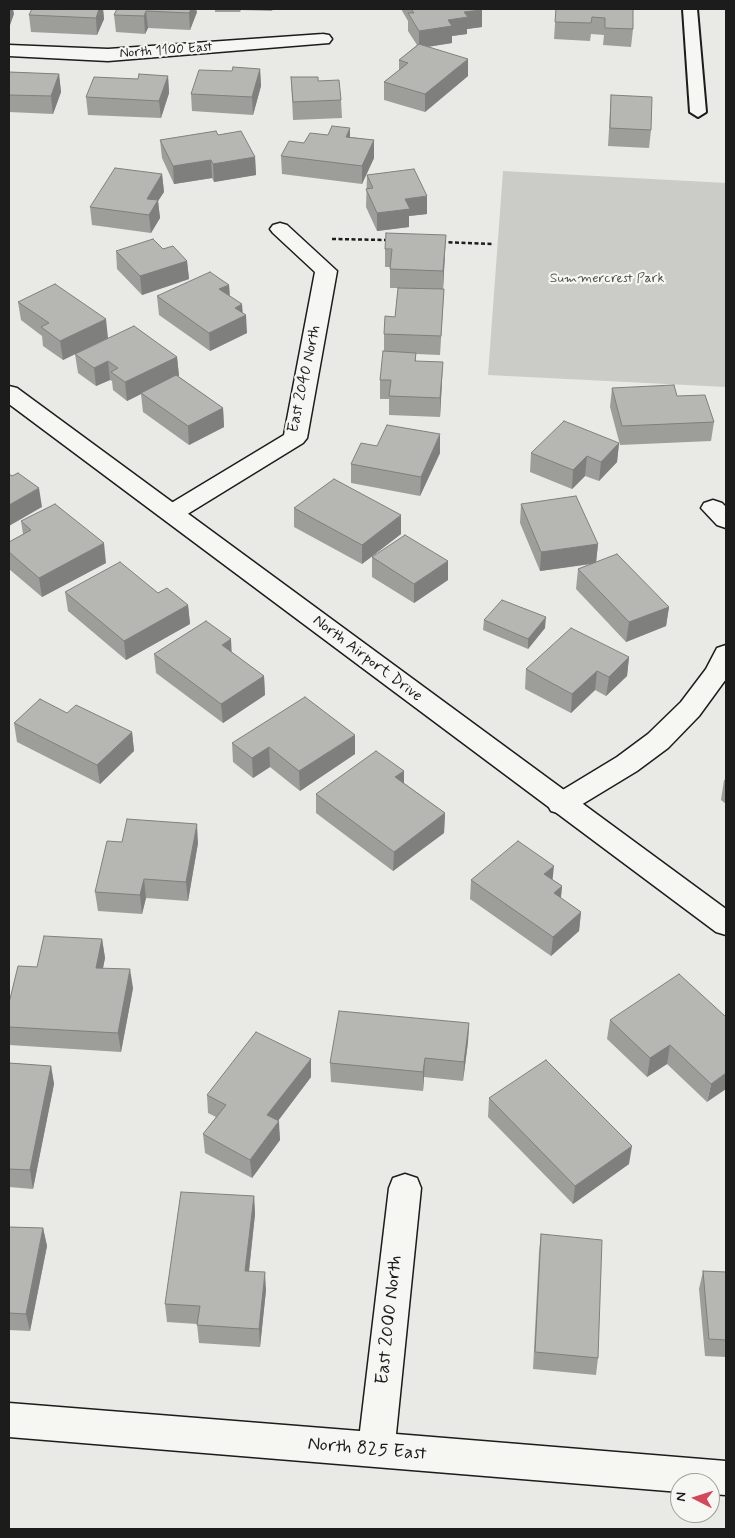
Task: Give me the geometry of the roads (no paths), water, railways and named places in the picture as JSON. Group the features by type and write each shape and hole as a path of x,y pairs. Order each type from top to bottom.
{"street":[{"name":"North 1100 East","path":"9,51 108,55 323,39"},
{"name":"East 2040 North","path":"172,513 295,438 326,270 284,233"},
{"name":"North Airport Drive","path":"9,393 561,804 726,924"},
{"path":"561,804 627,764 658,741 690,709 717,673 726,654"},
{"name":"East 2000 North","path":"376,1451 405,1188"},
{"name":"North 825 East","path":"9,1420 726,1478"}],"lane":[{"path":"690,9 698,112"}],"park label":[{"name":"Summercrest Park","path":"607,279"}]}
